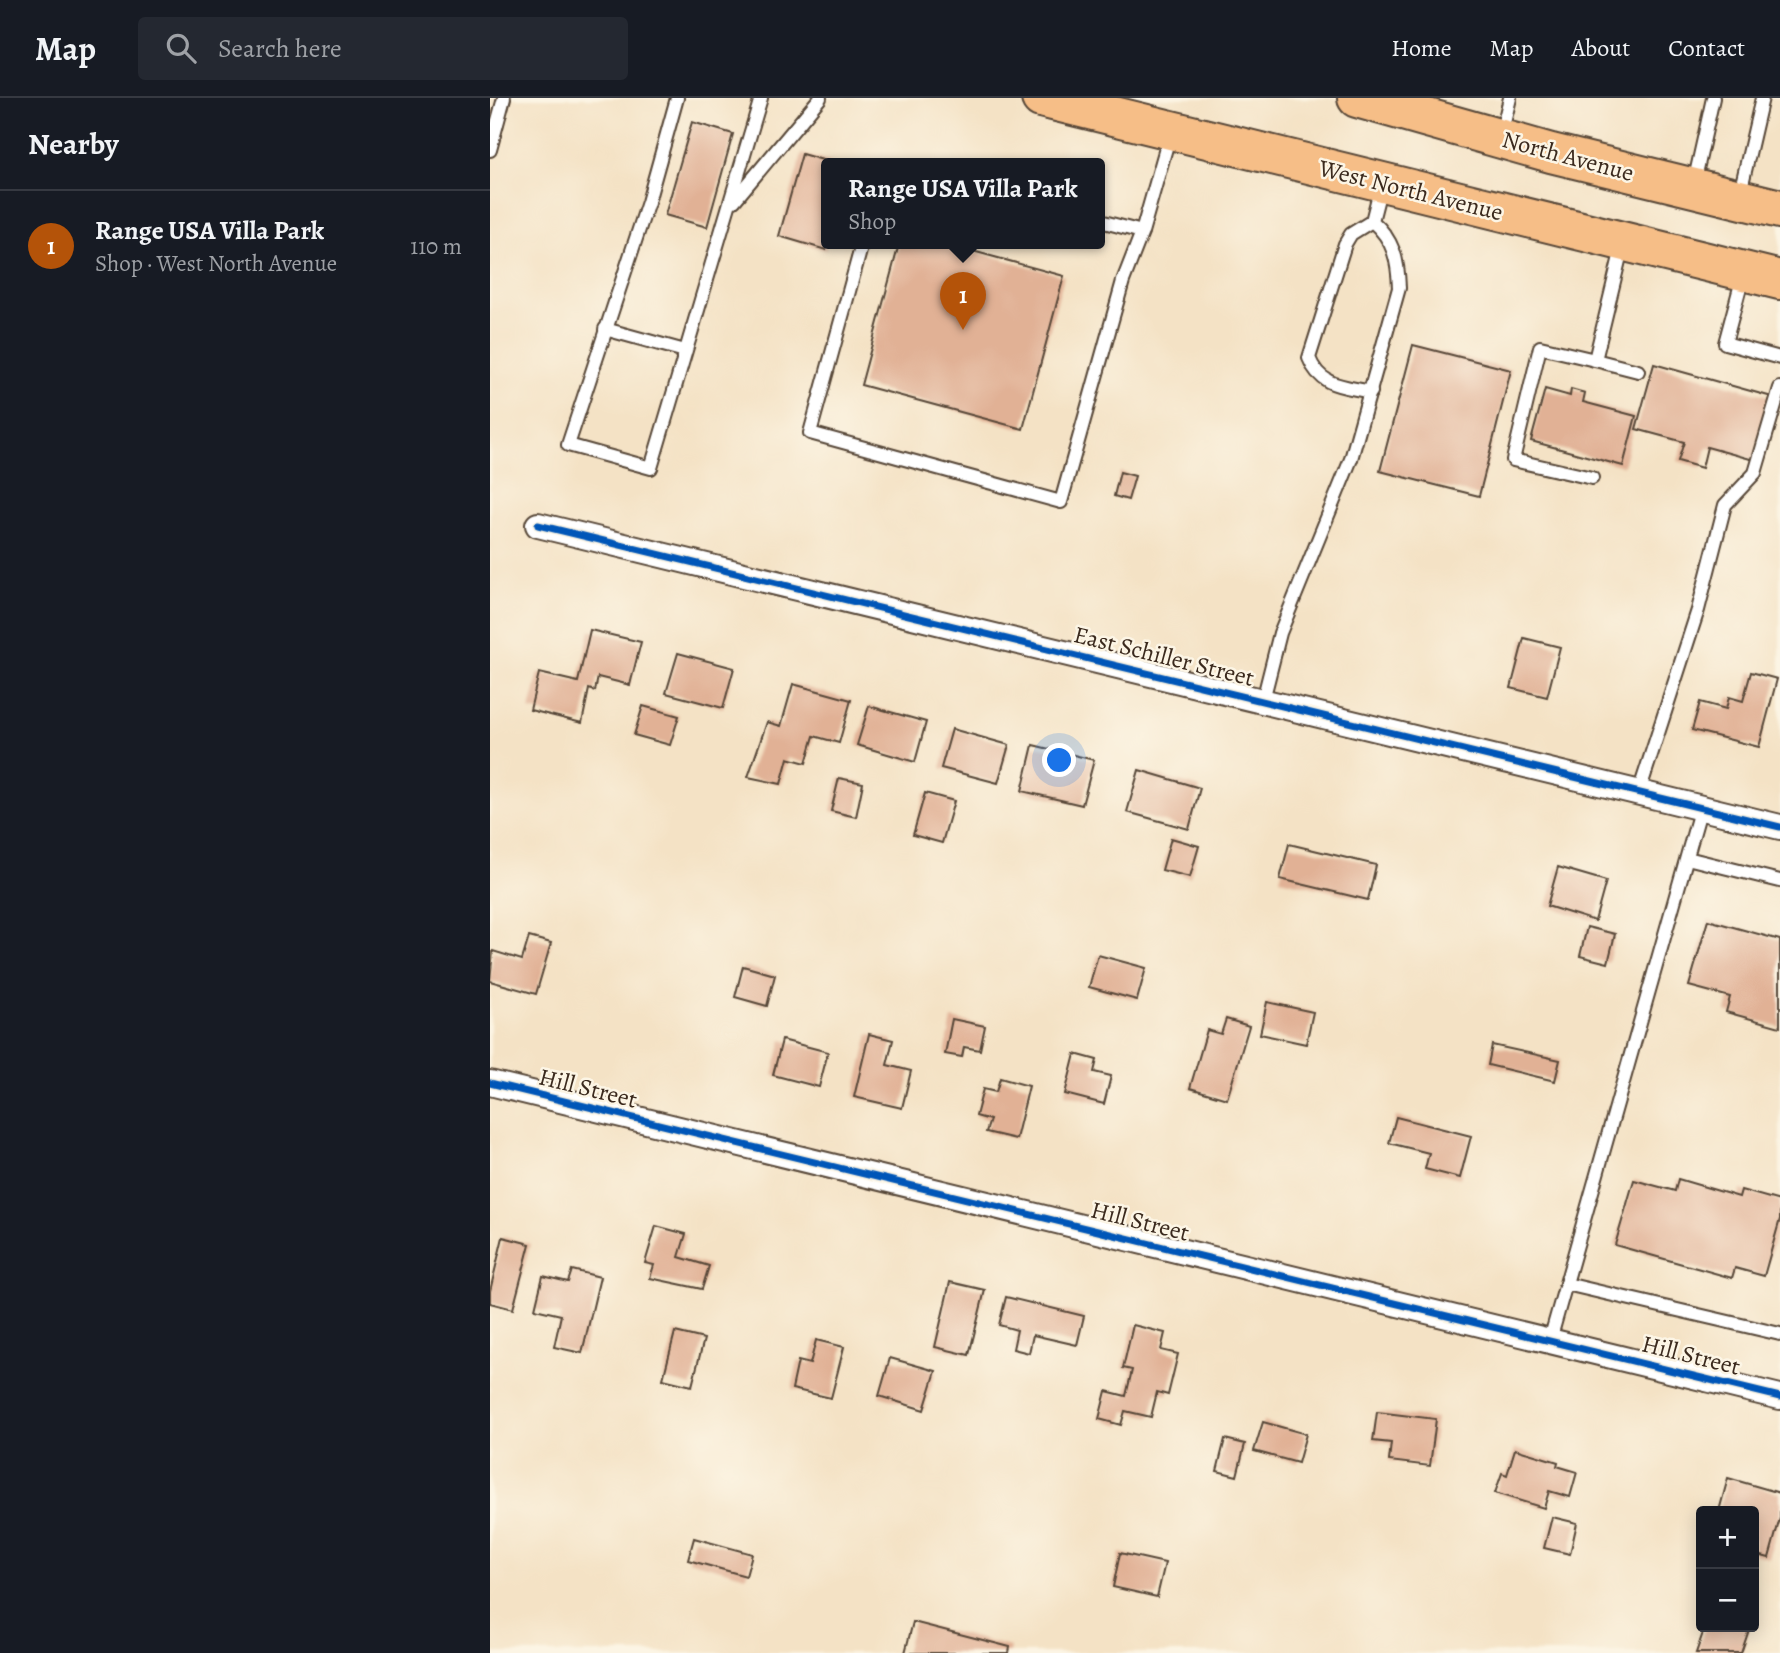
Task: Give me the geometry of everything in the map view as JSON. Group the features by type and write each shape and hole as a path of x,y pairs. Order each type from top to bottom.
{"main road":[{"name":"West North Avenue","path":"1041,98 1780,280"},
{"name":"North Avenue","path":"1357,98 1426,112 1500,138 1780,209"}],"street":[{"name":"East Schiller Street","path":"538,525 1780,827"},
{"name":"Hill Street","path":"491,1087 1780,1396"}],"lane":[{"path":"490,150 504,98"},
{"path":"677,98 648,202 568,445 651,468 761,98"},
{"path":"731,204 820,98"},
{"path":"1500,138 1510,98"},
{"path":"1692,188 1713,98"},
{"path":"1739,200 1762,98"},
{"path":"861,249 810,433 1061,502 1123,281 1142,232 1171,131"},
{"path":"1371,392 1329,383 1315,373 1309,358 1345,244 1351,234 1372,221 1381,182"},
{"path":"1263,700 1280,633 1331,514 1371,392 1399,288 1398,262 1387,235 1372,221"},
{"path":"1105,222 1142,232"},
{"path":"1595,360 1623,243"},
{"path":"1744,272 1725,342 1780,358"},
{"path":"605,329 685,351"},
{"path":"1592,478 1513,460 1540,347 1638,371"},
{"path":"1639,792 1698,610 1725,505 1755,473 1780,387"},
{"path":"1550,1340 1701,807"},
{"path":"1687,858 1780,881"},
{"path":"1566,1284 1780,1334"}],"building":[{"path":"692,122 733,134 707,227 665,215"},
{"path":"802,154 821,160 821,249 779,236"},
{"path":"898,249 965,249 1064,276 1023,429 861,385"},
{"path":"1413,345 1511,370 1479,496 1380,471"},
{"path":"1654,364 1772,397 1754,460 1707,447 1702,468 1678,461 1684,442 1636,429"},
{"path":"1545,389 1570,396 1571,389 1585,393 1583,402 1636,416 1623,466 1531,441"},
{"path":"1120,472 1135,476 1128,500 1114,496"},
{"path":"590,630 641,642 630,685 598,677 595,691 589,689 582,723 530,710 539,673 578,682"},
{"path":"1524,638 1560,647 1547,697 1511,688"},
{"path":"678,653 734,668 723,708 666,693"},
{"path":"1751,672 1777,679 1759,747 1692,730 1700,702 1726,709 1729,697 1743,701"},
{"path":"793,684 851,700 839,743 814,736 806,763 788,758 781,784 748,777 767,722 781,726"},
{"path":"643,706 679,716 670,745 634,735"},
{"path":"869,706 926,722 915,762 857,745"},
{"path":"952,729 1009,745 998,783 941,768"},
{"path":"1033,745 1094,760 1082,805 1022,791"},
{"path":"1139,770 1200,788 1189,829 1127,812"},
{"path":"839,778 863,783 856,817 831,811"},
{"path":"925,793 954,801 942,843 913,835"},
{"path":"1171,838 1199,846 1190,877 1162,870"},
{"path":"1289,844 1376,865 1368,900 1280,879"},
{"path":"1558,867 1606,881 1595,921 1547,906"},
{"path":"1708,920 1780,940 1780,1027 1726,1012 1730,997 1689,986"},
{"path":"1587,927 1615,934 1608,963 1580,956"},
{"path":"529,937 551,943 536,994 490,981 493,951 522,960"},
{"path":"1098,955 1146,968 1137,1000 1089,987"},
{"path":"743,966 775,975 767,1006 735,997"},
{"path":"1267,1002 1313,1012 1306,1044 1260,1034"},
{"path":"952,1019 985,1026 980,1050 964,1047 962,1057 945,1054"},
{"path":"1226,1019 1249,1026 1227,1099 1190,1088 1207,1030 1221,1034"},
{"path":"869,1034 893,1040 887,1065 911,1071 902,1108 854,1097"},
{"path":"782,1040 828,1052 819,1087 773,1075"},
{"path":"1492,1045 1560,1060 1555,1081 1488,1065"},
{"path":"1075,1054 1097,1060 1094,1072 1111,1076 1104,1104 1065,1094"},
{"path":"1000,1078 1029,1086 1016,1139 986,1132 990,1120 976,1116 983,1089 996,1092"},
{"path":"1396,1117 1471,1136 1460,1178 1425,1169 1429,1153 1389,1143"},
{"path":"1678,1179 1739,1197 1741,1190 1780,1201 1780,1219 1764,1276 1735,1268 1732,1278 1615,1245 1634,1180 1675,1191"},
{"path":"656,1226 686,1234 679,1257 709,1266 702,1289 650,1278 654,1265 645,1263"},
{"path":"503,1237 530,1244 513,1309 490,1303 490,1291"},
{"path":"572,1270 600,1277 582,1353 554,1347 561,1315 535,1309 543,1276 568,1282"},
{"path":"950,1282 985,1290 969,1355 935,1347"},
{"path":"1006,1297 1084,1316 1077,1345 1033,1335 1029,1353 1013,1349 1017,1330 999,1325"},
{"path":"1133,1325 1165,1333 1161,1350 1178,1354 1168,1395 1157,1392 1151,1417 1125,1411 1121,1425 1099,1419 1106,1391 1126,1396 1132,1370 1123,1368"},
{"path":"675,1332 704,1339 692,1386 663,1379"},
{"path":"816,1340 844,1347 831,1398 792,1389 798,1361 810,1364"},
{"path":"890,1358 936,1371 924,1410 879,1396"},
{"path":"1377,1412 1436,1419 1430,1466 1389,1461 1391,1443 1373,1441"},
{"path":"1263,1422 1306,1434 1298,1463 1254,1451"},
{"path":"1225,1439 1245,1444 1237,1476 1217,1471"},
{"path":"1515,1449 1558,1462 1557,1466 1577,1472 1570,1497 1549,1491 1544,1508 1495,1493 1502,1473 1507,1475"},
{"path":"1728,1478 1780,1493 1780,1518 1769,1558 1759,1555 1759,1506 1720,1506"},
{"path":"1552,1517 1577,1523 1570,1554 1544,1548"},
{"path":"694,1538 752,1554 746,1576 688,1560"},
{"path":"1120,1553 1165,1563 1157,1597 1113,1587"},
{"path":"913,1622 1010,1647 1009,1653 905,1653"},
{"path":"1703,1632 1748,1632 1741,1653 1696,1653"}],"cycle path":[{"path":"538,525 1780,827"},
{"path":"490,1083 1780,1397"}],"place":[{"name":"Range USA Villa Park","path":"963,330"}]}
